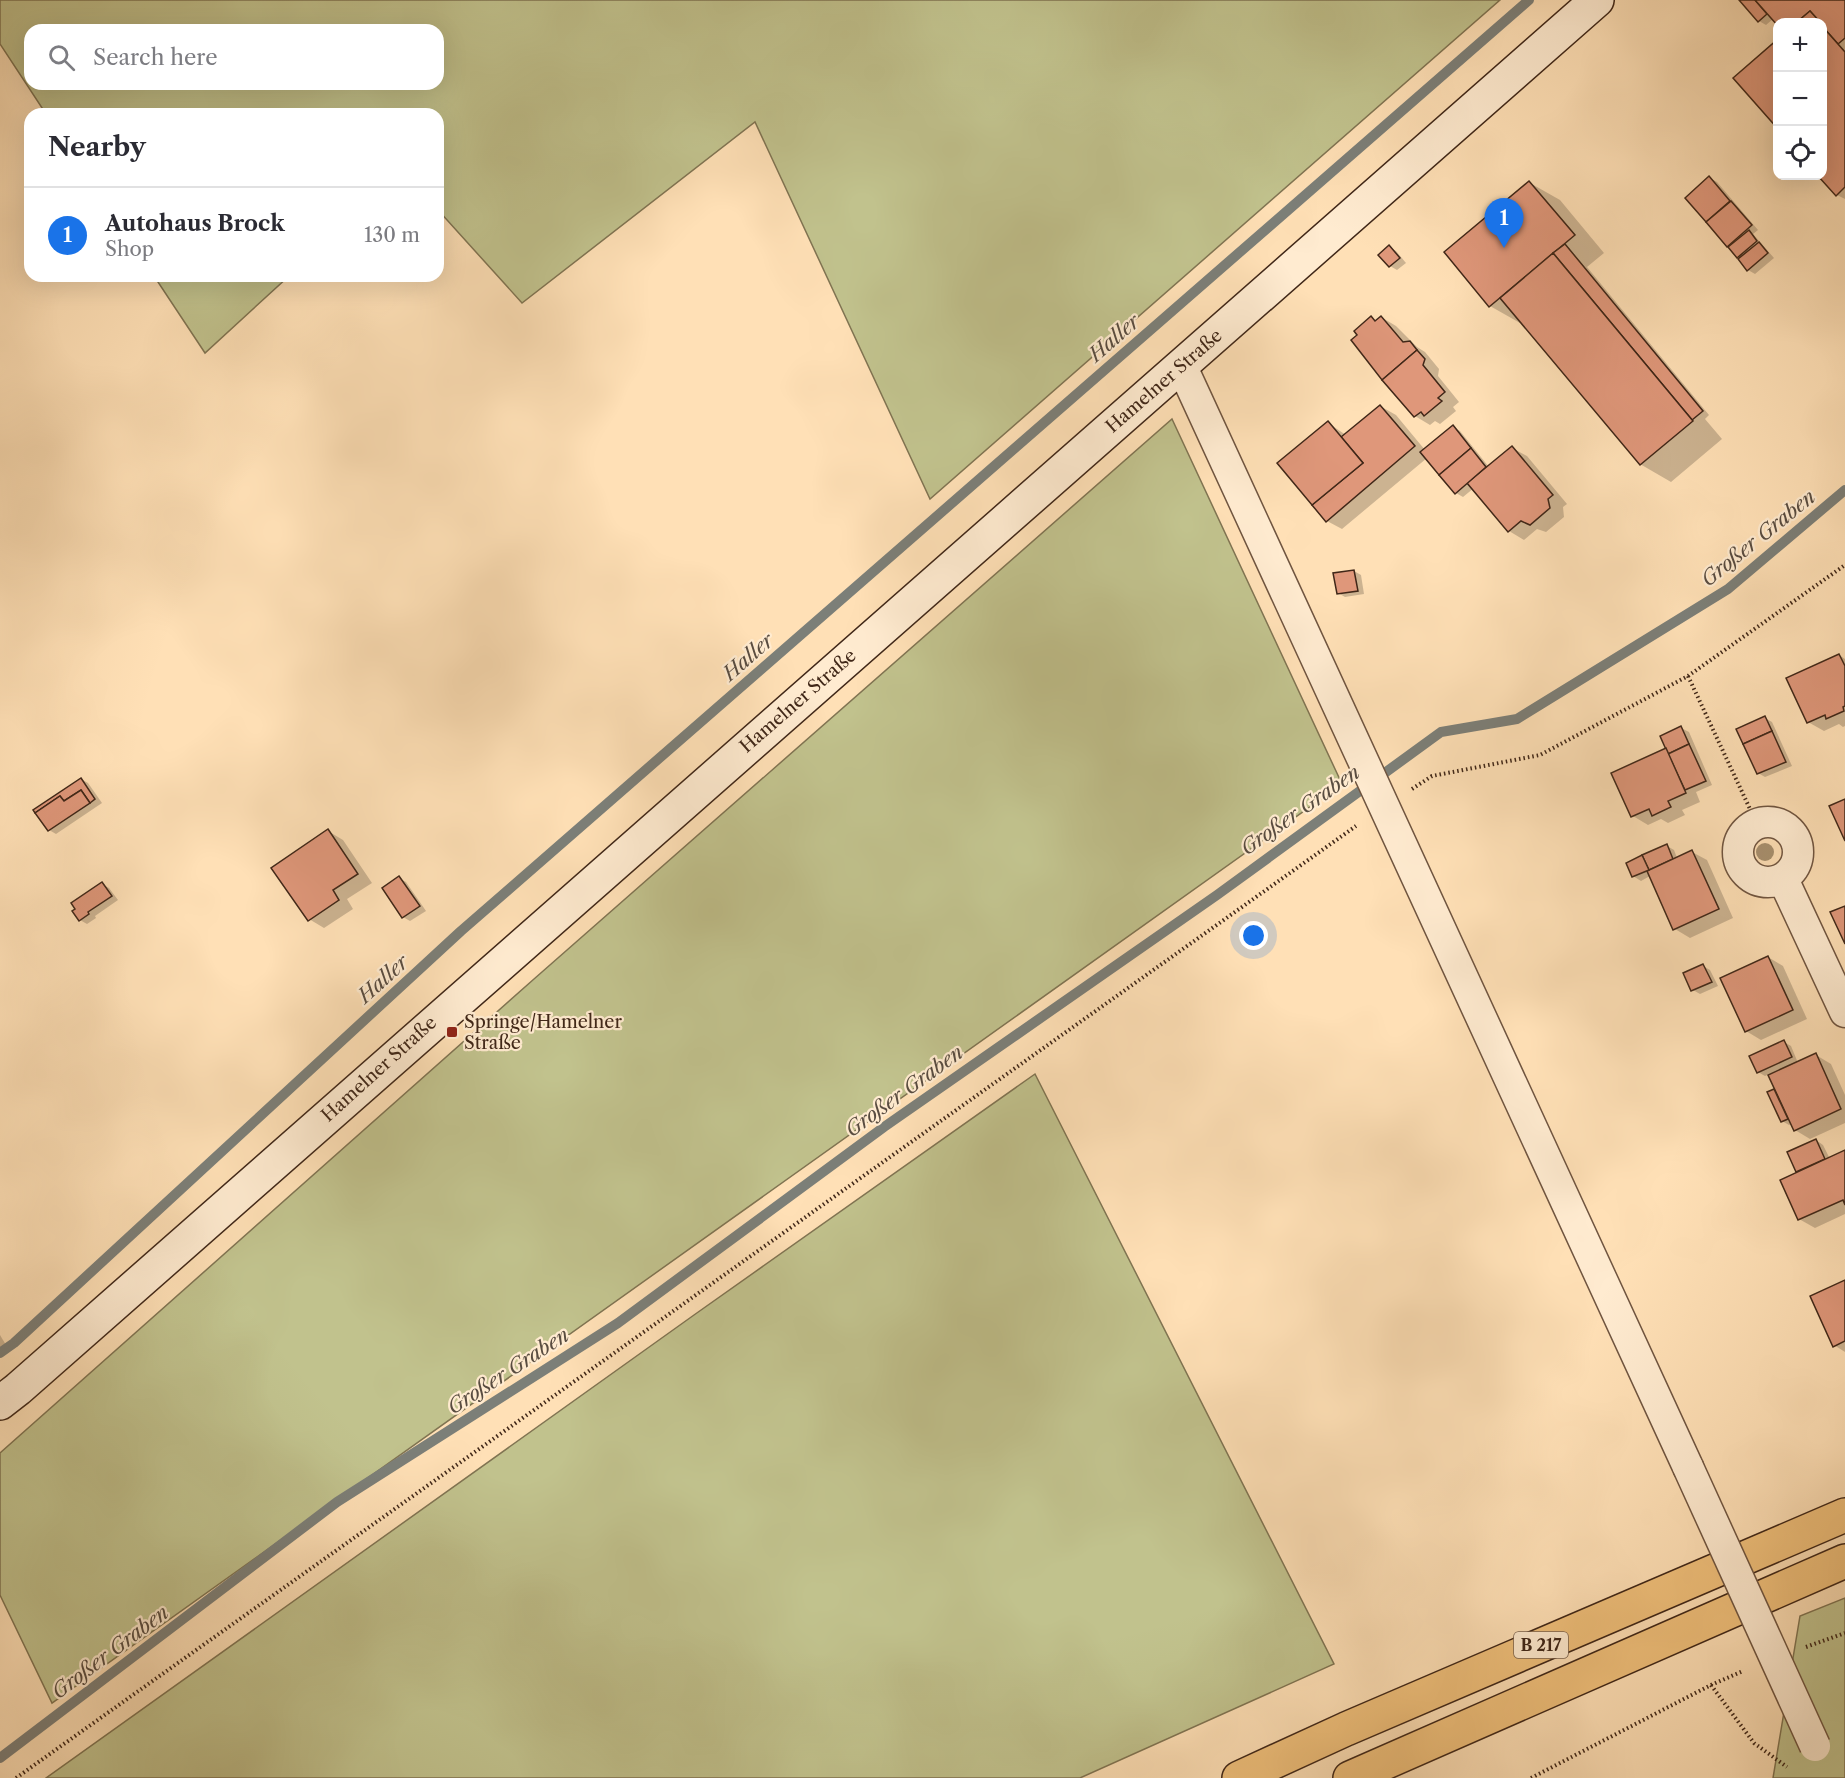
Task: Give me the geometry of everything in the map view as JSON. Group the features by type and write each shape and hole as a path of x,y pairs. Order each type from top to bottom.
{"highway":[{"name":"B 217","path":"1239,1778 1346,1729 1845,1515"},
{"name":"B 217","path":"1350,1778 1845,1561"}],"street":[{"name":"Hamelner Straße","path":"0,1403 1598,0"},
{"path":"1182,366 1815,1746"},
{"path":"1774,822 1784,826 1794,835 1798,847 1798,859 1793,871 1783,879 1771,883 1759,881 1748,875 1740,864 1738,852 1741,839 1748,829 1757,824 1774,822"},
{"path":"1783,879 1845,1012"}],"path":[{"path":"16,1778 1379,797 1432,776 1540,755 1688,676 1845,565"},
{"path":"1688,676 1757,824"},
{"path":"1800,1649 1845,1633"},
{"path":"1532,1778 1744,1670"},
{"path":"1711,1685 1754,1743 1788,1768 1815,1746"}],"green space":[{"path":"0,0 1500,0 930,499 755,122 522,303 444,217 444,108 42,108 30,90 444,90 444,24 24,24 24,81 0,44"},
{"path":"158,282 282,282 205,353"},
{"path":"1172,419 1342,784 52,1703 0,1595 0,1453 534,979"},
{"path":"1035,1074 1334,1664 1080,1778 46,1778 694,1315"},
{"path":"1845,1598 1845,1778 1773,1778 1800,1616"}],"building":[{"path":"1739,0 1755,0 1767,14 1758,22"},
{"path":"1755,0 1845,0 1845,38 1838,44 1827,32 1827,18 1816,18 1810,11 1802,18 1773,18 1773,20"},
{"path":"1810,11 1816,18 1802,18"},
{"path":"1827,32 1845,52 1845,187 1836,196 1822,180 1827,180"},
{"path":"1773,43 1773,123 1733,78"},
{"path":"1709,176 1730,201 1706,222 1685,198"},
{"path":"1529,181 1575,235 1489,307 1444,252"},
{"path":"1731,201 1752,225 1727,247 1706,222"},
{"path":"1749,230 1757,241 1737,258 1728,247"},
{"path":"1759,242 1768,253 1747,271 1738,259"},
{"path":"1565,244 1703,411 1692,420 1553,253"},
{"path":"1389,245 1400,258 1389,267 1378,255"},
{"path":"1553,253 1693,421 1640,465 1500,298"},
{"path":"1371,316 1375,321 1381,316 1403,342 1410,341 1417,350 1382,380 1351,340 1357,335 1354,331"},
{"path":"1417,350 1425,359 1423,365 1445,392 1438,398 1442,401 1424,416 1421,412 1414,417 1382,380"},
{"path":"1380,405 1415,446 1326,522 1312,505 1363,463 1341,437"},
{"path":"1328,421 1363,463 1312,505 1277,463"},
{"path":"1453,425 1471,448 1439,475 1420,452"},
{"path":"1512,446 1553,495 1548,499 1550,508 1530,525 1521,521 1508,532 1467,483"},
{"path":"1471,448 1486,467 1455,494 1439,475"},
{"path":"1354,570 1358,591 1337,594 1333,573"},
{"path":"1839,654 1845,666 1844,711 1826,719 1825,715 1807,723 1786,678"},
{"path":"1765,716 1772,731 1743,744 1736,729"},
{"path":"1681,726 1689,744 1668,754 1660,736"},
{"path":"1772,731 1786,762 1757,774 1743,744"},
{"path":"1689,744 1706,781 1685,790 1668,754"},
{"path":"1666,748 1686,793 1668,801 1671,807 1652,816 1649,809 1631,817 1611,773"},
{"path":"81,778 95,799 90,803 81,790 64,801 60,796 35,813 33,810"},
{"path":"81,790 90,803 48,831 35,813 60,796 64,801"},
{"path":"1845,799 1845,841 1829,806"},
{"path":"328,829 358,874 333,890 339,900 308,921 271,868"},
{"path":"1667,844 1673,859 1649,870 1642,855"},
{"path":"1692,850 1719,909 1673,930 1647,871"},
{"path":"1642,855 1649,870 1632,877 1626,863"},
{"path":"399,876 420,906 402,918 382,888"},
{"path":"102,882 112,896 79,921 72,911 75,909 71,903"},
{"path":"1845,906 1845,944 1830,912"},
{"path":"1768,956 1793,1010 1745,1032 1720,978"},
{"path":"1703,964 1712,982 1691,991 1683,973"},
{"path":"1784,1040 1792,1057 1757,1073 1749,1056"},
{"path":"1816,1053 1841,1109 1794,1131 1768,1075"},
{"path":"1774,1089 1788,1119 1781,1122 1767,1092"},
{"path":"1816,1139 1825,1159 1796,1172 1787,1152"},
{"path":"1845,1150 1845,1205 1843,1200 1798,1220 1780,1180"},
{"path":"1845,1280 1845,1341 1833,1347 1810,1296"}],"waterway":[{"name":"Haller","path":"0,1353 14,1343 461,931 1529,0"},
{"name":"Großer Graben","path":"0,1758 337,1502 618,1323 884,1127 1217,895 1441,732 1517,719 1728,589 1845,490"}],"place":[{"name":"Autohaus Brock","path":"1504,248"},
{"name":"Springe/Hamelner Straße","path":"452,1032"}]}
